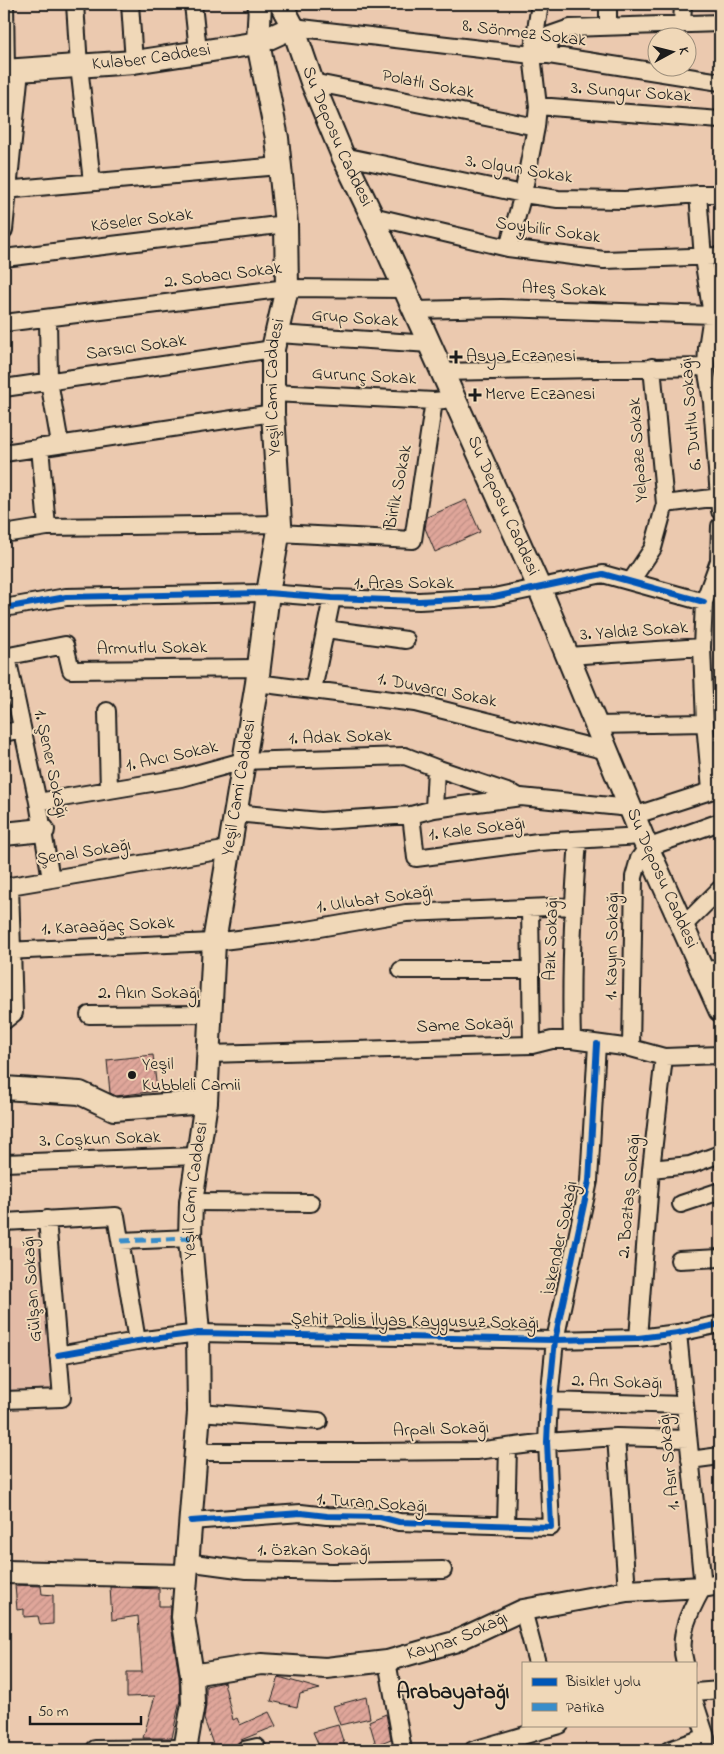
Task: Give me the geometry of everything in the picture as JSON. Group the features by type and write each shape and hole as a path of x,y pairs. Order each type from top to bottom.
{"main road":[{"name":"Yeşil Cami Caddesi","path":"185,1749 193,1704 192,1675 183,1616 198,1412 198,1333 190,1238 191,1202 206,1102 214,942 258,676 268,593 279,529 273,403 276,342 287,288 286,224 277,138 258,43 260,4"},
{"name":"Su Deposu Caddesi","path":"281,4 293,27 312,82 343,156 430,344 441,372 444,400 540,587 638,827 683,926 712,970 720,1010"},
{"name":"Kulaber Caddesi","path":"10,71 134,62 258,43 293,27"},
{"path":"4,834 43,830"},
{"path":"4,1088 80,1093 114,1109 206,1102"},
{"path":"4,1572 186,1569"}],"street":[{"path":"4,230 10,71 5,4"},
{"path":"75,4 78,66 92,182"},
{"path":"130,4 134,62"},
{"path":"193,4 198,51"},
{"path":"508,248 523,194 536,127 538,106 532,55 540,4"},
{"path":"608,4 608,26"},
{"path":"682,24 683,4"},
{"path":"548,56 550,35 570,28 720,21"},
{"name":"8. Sönmez Sokak","path":"293,27 548,56 720,82"},
{"name":"Polatlı Sokak","path":"312,82 536,127"},
{"name":"3. Sungur Sokak","path":"538,106 720,120"},
{"name":"3. Olgun Sokak","path":"343,156 523,194 558,199 624,200 720,194"},
{"path":"6,190 280,166"},
{"name":"6. Dutlu Sokağı","path":"698,194 703,258 712,315 713,347 706,367 716,402 720,502"},
{"name":"Soybilir Sokak","path":"372,216 508,248 604,260 720,256"},
{"name":"Köseler Sokak","path":"4,258 286,224"},
{"name":"2. Sobacı Sokak","path":"4,323 287,288 405,289"},
{"name":"Ateş Sokak","path":"415,310 501,308 712,315"},
{"path":"48,318 49,381 60,444"},
{"name":"Grup Sokak","path":"276,342 430,344"},
{"name":"Sarsıcı Sokak","path":"4,388 276,342"},
{"path":"441,372 706,367"},
{"name":"Yelpaze Sokak","path":"631,582 653,548 665,504 652,368"},
{"name":"Gurunç Sokak","path":"4,453 273,403 444,400"},
{"name":"Birlik Sokak","path":"279,529 413,540 444,400"},
{"path":"40,447 47,527"},
{"path":"665,504 720,502"},
{"path":"638,827 716,789 705,723 702,647 704,602 719,560 720,526"},
{"path":"4,534 47,527 279,529"},
{"name":"1. Aras Sokak","path":"4,608 66,598 268,593 332,598 419,601 494,597 603,574 704,602"},
{"path":"313,690 332,598"},
{"path":"326,629 406,640"},
{"name":"Armutlu Sokak","path":"6,657 65,645 71,670 258,676"},
{"name":"3. Yaldız Sokak","path":"568,656 702,647"},
{"name":"1. Şener Sokağı","path":"6,657 38,802 51,879"},
{"name":"1. Duvarcı Sokak","path":"258,676 313,690 415,703 607,751"},
{"name":"1. Avcı Sokak","path":"107,711 109,790"},
{"path":"596,725 705,723"},
{"path":"4,733 22,730"},
{"name":"1. Adak Sokak","path":"243,761 405,756 521,797"},
{"name":"1. Avcı Sokak","path":"38,802 181,778 243,761"},
{"path":"434,809 436,768"},
{"path":"411,814 521,797 638,827 720,822"},
{"name":"1. Kale Sokağı","path":"235,814 320,821 411,814 416,858 538,842 578,840 638,827"},
{"name":"1. Kayın Sokağı","path":"631,1048 634,877 640,859 638,827"},
{"name":"Azık Sokağı","path":"572,1040 570,980 578,840"},
{"name":"Şenal Sokağı","path":"8,951 10,886 230,849"},
{"path":"683,926 720,889"},
{"name":"1. Ulubat Sokağı","path":"214,942 296,932 406,912 573,906"},
{"path":"530,908 532,1045"},
{"name":"1. Karaağaç Sokak","path":"8,951 214,942"},
{"path":"4,1021 14,1012 8,951"},
{"path":"402,970 531,970"},
{"name":"2. Akın Sokağı","path":"89,1015 209,1014"},
{"name":"Same Sokağı","path":"208,1054 532,1045 552,1040 572,1040 631,1048 664,1057 720,1055"},
{"name":"İskender Sokağı","path":"551,1527 547,1442 549,1401 555,1340 589,1181 596,1044"},
{"name":"2. Boztaş Sokağı","path":"638,1338 651,1168 664,1057"},
{"path":"651,1168 690,1165 720,1154"},
{"name":"3. Coşkun Sokak","path":"4,1163 198,1156"},
{"path":"681,1204 720,1191"},
{"path":"191,1202 311,1202"},
{"path":"4,1222 116,1216 138,1341"},
{"name":"Gülşan Sokağı","path":"4,1400 62,1398 47,1219"},
{"path":"121,1241 190,1238"},
{"path":"679,1260 720,1258"},
{"name":"Şehit Polis İlyas Kaygusuz Sokağı","path":"58,1355 198,1333 555,1340 638,1338 678,1333 720,1324"},
{"name":"1. Asır Sokağı","path":"678,1333 690,1460 712,1585"},
{"name":"2. Arı Sokağı","path":"549,1401 684,1405"},
{"path":"198,1412 319,1421"},
{"path":"616,1438 627,1591"},
{"name":"Arpalı Sokağı","path":"195,1452 448,1451 616,1438 688,1439"},
{"path":"506,1526 508,1446"},
{"path":"690,1460 720,1456"},
{"name":"1. Turan Sokağı","path":"191,1521 301,1513 327,1516 380,1517 399,1522 551,1527"},
{"name":"1. Özkan Sokağı","path":"186,1569 332,1572 443,1570"},
{"path":"685,1662 681,1651 686,1618 712,1585"},
{"name":"Kaynar Sokağı","path":"192,1675 261,1664 326,1668 387,1661 454,1642 523,1610 627,1591 712,1585"},
{"path":"523,1610 537,1662"},
{"path":"387,1661 403,1750"},
{"path":"696,1692 720,1690"},
{"path":"669,1750 707,1743 696,1706"},
{"path":"473,1750 556,1726"},
{"path":"95,1749 185,1749"}],"shaded area":[{"path":"4,1246 42,1248 51,1394 4,1397"}],"building":[{"path":"466,500 480,532 435,552 425,528 427,517"},
{"name":"Yeşil Kubbleli Camii","path":"153,1055 157,1091 116,1096 110,1093 107,1060"},
{"path":"15,1585 41,1586 42,1594 53,1595 53,1624 40,1625 38,1616 24,1617 24,1609 17,1610"},
{"path":"110,1587 159,1589 159,1606 171,1606 170,1619 179,1676 180,1700 172,1738 143,1738 155,1696 127,1697 127,1672 142,1672 138,1616 112,1620"},
{"path":"279,1677 320,1689 300,1694 297,1707 271,1701"},
{"path":"224,1682 233,1720 237,1718 240,1725 269,1712 276,1726 241,1740 234,1747 226,1750 215,1750 204,1719 206,1686"},
{"path":"366,1697 370,1718 340,1725 333,1706"},
{"path":"386,1714 391,1739 376,1745 369,1721"},
{"path":"338,1725 346,1750 321,1750 313,1732"}],"marked path":[{"path":"121,1241 190,1238"}],"cycle path":[{"path":"4,608 66,597 268,593 332,598 419,601 494,597 603,574 704,602"},
{"path":"191,1521 301,1513 327,1516 380,1517 399,1522 551,1527 547,1442 549,1401 555,1340 589,1181 597,1044"},
{"path":"58,1355 137,1341 198,1333 555,1340 638,1338 678,1333 720,1324"}],"place":[{"name":"Asya Eczanesi","path":"456,357"},
{"name":"Merve Eczanesi","path":"475,395"},
{"name":"Yeşil Kubbleli Camii","path":"132,1075"}],"district":[{"name":"Arabayatağı","path":"453,1693"}]}
